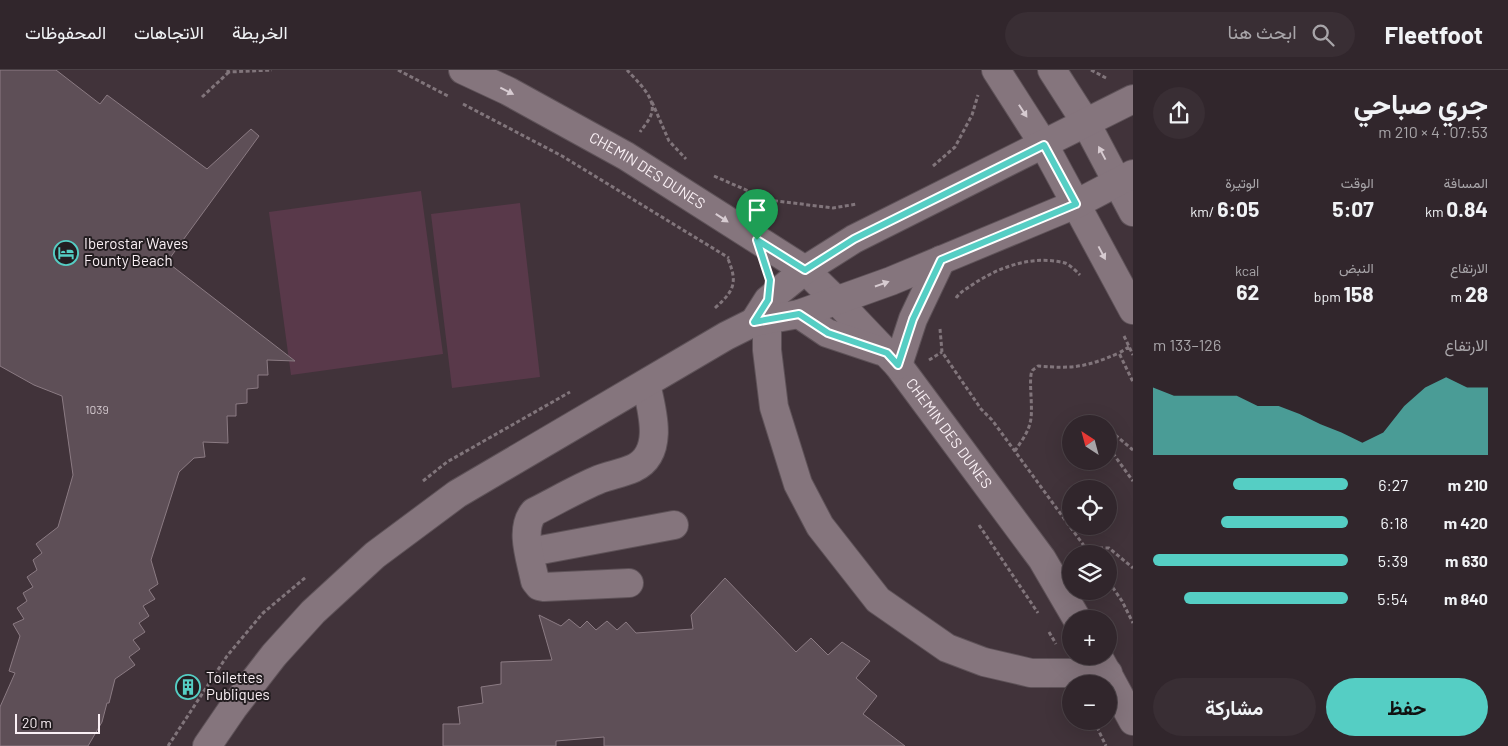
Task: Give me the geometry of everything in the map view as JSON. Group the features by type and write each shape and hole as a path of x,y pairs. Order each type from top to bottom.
{"street":[{"name":"CHEMIN DES DUNES","path":"462,70 508,91 626,156 805,270 893,359 1042,559 1071,610"},
{"path":"1052,70 1086,123 1125,178 1133,212"},
{"path":"988,80 1044,145 1076,204 1127,321"},
{"path":"207,746 274,655 313,612 375,555 457,494 763,314 805,270 854,239 1133,99"},
{"path":"763,314 799,314 890,281 1076,204 1125,178"},
{"path":"757,240 770,280 763,314 774,407 798,484 820,526 878,600 947,648 984,662 1031,673 1103,665 1133,722"},
{"path":"799,314 828,333 893,359 941,260"},
{"path":"629,583 539,586 534,581 527,526 528,519 534,512 599,480 634,468 644,461 652,450 654,440 652,408 646,384"},
{"path":"530,552 674,525"}],"path":[{"path":"202,97 229,71 272,70"},
{"path":"627,70 652,102 669,141 690,163"},
{"path":"929,170 955,147 988,80"},
{"path":"626,156 650,116 653,109 652,102"},
{"path":"714,176 769,200 833,208 859,204"},
{"path":"954,301 960,293 981,279 1007,266 1036,260 1066,264 1081,276"},
{"path":"1127,321 1129,347 1133,356"},
{"path":"940,325 942,352 981,409 992,420 1084,545"},
{"path":"1015,452 1030,424 1031,378 1032,371 1035,368 1038,366 1076,367 1091,364 1129,347"},
{"path":"1119,353 1133,382"},
{"path":"1118,437 1133,450"},
{"path":"1118,460 1133,481"},
{"path":"1117,555 1133,568"},
{"path":"1117,594 1133,623"},
{"path":"1098,730 1106,746"}],"shaded area":[{"path":"421,191 443,354 291,375 269,212"},
{"path":"520,203 540,377 452,388 431,214"}],"building":[{"path":"0,70 56,70 100,104 107,95 207,169 251,129 259,136 167,262 295,361 267,360 268,375 258,375 258,388 247,389 247,403 236,404 236,416 227,416 228,443 203,442 205,457 194,458 179,472 151,560 158,584 149,590 155,599 143,606 149,616 139,623 145,632 133,640 140,649 129,657 135,665 115,679 102,722 88,746 0,746 0,707 15,673 9,671 20,636 13,624 24,619 17,608 27,601 23,593 33,587 27,577 37,570 33,560 42,553 36,544 58,527 73,475 62,396 34,385 0,366"},
{"path":"725,578 796,652 811,638 828,655 842,642 870,661 856,678 877,696 863,714 905,746 604,746 604,737 556,741 556,746 443,746 443,724 460,724 458,707 483,703 481,687 501,684 501,662 552,660 539,615 561,626 569,619 580,628 587,621 596,630 607,621 617,630 626,622 636,633 693,629 691,615"}],"place":[{"name":"Iberostar Waves Founty Beach","path":"66,253"},
{"name":"Toilettes Publiques","path":"188,687"}],"route":[{"path":"1044,145 1076,204 941,260 913,319 898,365 887,353 828,333 799,314 754,322 768,300 770,280 757,240 805,270 854,239 1044,145"}]}
